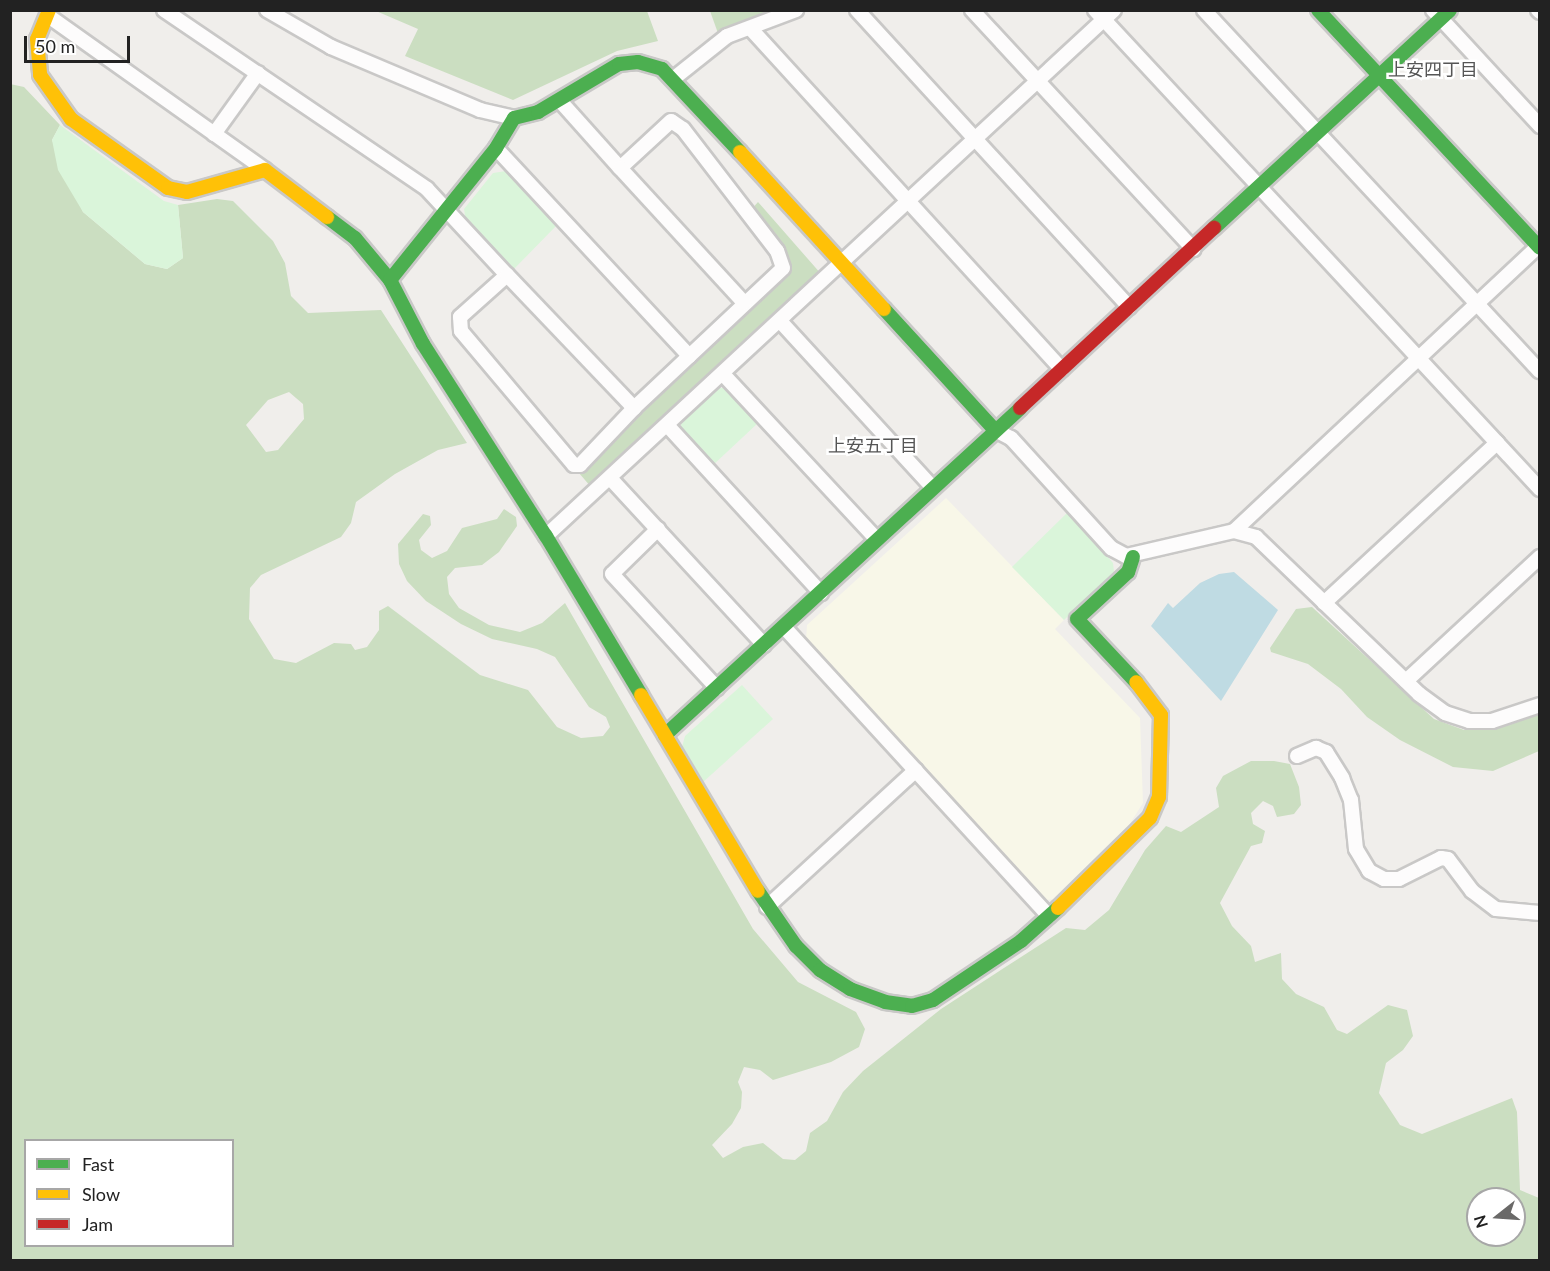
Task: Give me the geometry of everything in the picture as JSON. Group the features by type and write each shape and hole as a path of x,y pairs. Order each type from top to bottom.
{"street":[{"path":"164,10 427,189 634,408"},
{"path":"267,10 331,47 480,110 514,118 560,101 619,64 638,62 662,69 995,430 1011,438 1111,548 1133,557 1234,531 1539,246 1318,10"},
{"path":"673,79 728,36 796,10"},
{"path":"857,10 1129,307"},
{"path":"972,10 1193,249"},
{"path":"1204,10 1539,371"},
{"path":"265,170 187,192 168,188 71,119 40,75 37,39 48,13 265,170 355,238 390,280 423,344 546,536 767,907 796,946 820,970 850,989 885,1002 912,1006 933,1000 1021,941 1110,860 1150,818 1159,797 1161,715 1154,701 1077,619 1128,572 1133,557"},
{"path":"665,735 1259,188 1379,76 1442,13 1539,126"},
{"path":"546,536 909,202 1038,81 1104,14 1259,188 1539,489"},
{"path":"751,29 1062,369"},
{"path":"214,134 258,73"},
{"path":"560,101 744,303"},
{"path":"390,280 496,148 514,118"},
{"path":"507,276 460,317 461,331 574,465 580,465 634,408 783,268 777,251 682,129 671,121 620,168"},
{"path":"496,148 689,356"},
{"path":"780,321 933,488"},
{"path":"723,374 877,540"},
{"path":"667,425 821,593"},
{"path":"1324,603 1497,443"},
{"path":"610,478 764,645"},
{"path":"658,530 612,574 717,688"},
{"path":"1234,531 1256,537 1406,681 1446,713 1468,721 1492,721 1539,705"},
{"path":"1406,681 1539,557"},
{"path":"784,627 1049,916"},
{"path":"1297,756 1316,748 1326,752 1342,778 1351,801 1356,849 1369,872 1384,879 1400,879 1441,858 1448,859 1472,891 1496,909 1537,911"},
{"path":"767,907 916,770"}],"shaded area":[{"path":"946,498 1064,620 1055,629 1140,718 1143,803 1122,836 1056,899 1046,900 806,640 807,625"}],"green space":[{"path":"376,11 647,11 658,41 617,51 513,100 405,56 418,29"},
{"path":"710,11 774,11 719,36"},
{"path":"10,84 24,87 60,125 52,140 83,212 145,264 167,269 183,258 178,205 217,199 233,201 273,241 285,263 291,296 308,313 381,310 467,443 438,450 395,474 356,502 351,523 341,537 261,575 250,588 249,619 274,659 296,663 334,643 351,644 355,650 367,647 379,630 379,611 388,606 480,675 528,690 557,727 581,738 603,736 610,727 606,717 589,707 555,657 537,649 492,639 461,624 426,601 407,581 399,564 398,544 423,514 430,516 431,525 419,540 421,550 432,558 447,551 462,528 497,519 504,509 516,517 517,526 499,552 482,565 455,568 447,577 449,594 459,608 489,625 520,632 542,623 565,603 753,929 798,982 856,1012 865,1029 859,1047 831,1062 773,1080 760,1070 744,1067 738,1082 742,1092 741,1108 732,1124 712,1145 723,1158 743,1147 763,1143 783,1159 795,1160 806,1151 810,1133 827,1121 843,1092 863,1071 941,1009 1066,928 1085,930 1109,910 1145,850 1166,826 1181,832 1219,807 1216,788 1223,776 1251,761 1274,761 1290,764 1299,787 1301,805 1294,814 1277,817 1273,806 1263,801 1251,813 1253,824 1265,831 1262,843 1251,846 1220,903 1232,926 1251,946 1255,962 1281,953 1282,979 1296,994 1324,1007 1337,1030 1347,1034 1388,1005 1407,1010 1413,1036 1403,1050 1386,1063 1379,1093 1400,1125 1422,1134 1512,1098 1517,1112 1520,1187 1466,1187 1466,1247 1526,1247 1526,1193 1539,1198 1539,1260 11,1260","holes":["289,392 303,404 304,419 278,450 266,452 246,425 268,400"]},
{"path":"60,125 164,201 178,205 183,258 167,269 145,264 83,212 58,170 52,140"},
{"path":"506,171 558,224 513,270 466,222 464,209 493,173"},
{"path":"758,202 822,275 591,487 579,473 787,272 784,249 750,211"},
{"path":"718,388 726,388 758,423 712,466 681,431 681,422"},
{"path":"1069,511 1113,563 1114,572 1064,620 1012,567"},
{"path":"1312,607 1434,719 1464,730 1495,729 1539,714 1539,751 1493,771 1453,767 1400,740 1367,717 1341,689 1308,664 1271,652 1270,648 1296,609"},
{"path":"742,685 773,719 702,783 682,747 685,736"}],"water":[{"path":"1234,572 1278,610 1221,701 1151,626 1168,603 1173,608 1200,583 1219,574"}],"traffic: fast":[{"path":"1318,10 1540,248"},
{"path":"1214,228 1450,10"},
{"path":"390,280 496,148 514,118 538,112 619,64 638,62 662,69 740,152"},
{"path":"327,217 355,238 390,280 423,344 546,536 641,695"},
{"path":"884,309 995,430"},
{"path":"665,735 1020,408"},
{"path":"1133,557 1128,572 1077,619 1136,682"},
{"path":"758,891 796,946 820,970 850,989 885,1002 912,1006 933,1000 1021,941 1058,908"}],"traffic: slow":[{"path":"49,10 37,39 40,75 71,119 168,188 187,192 265,170 327,217"},
{"path":"740,152 884,309"},
{"path":"1058,908 1150,818 1159,797 1161,715 1136,682"},
{"path":"641,695 758,891"}],"traffic: jam":[{"path":"1020,408 1214,228"}],"district":[{"name":"上安四丁目","path":"1433,69"},
{"name":"上安五丁目","path":"873,445"}]}
